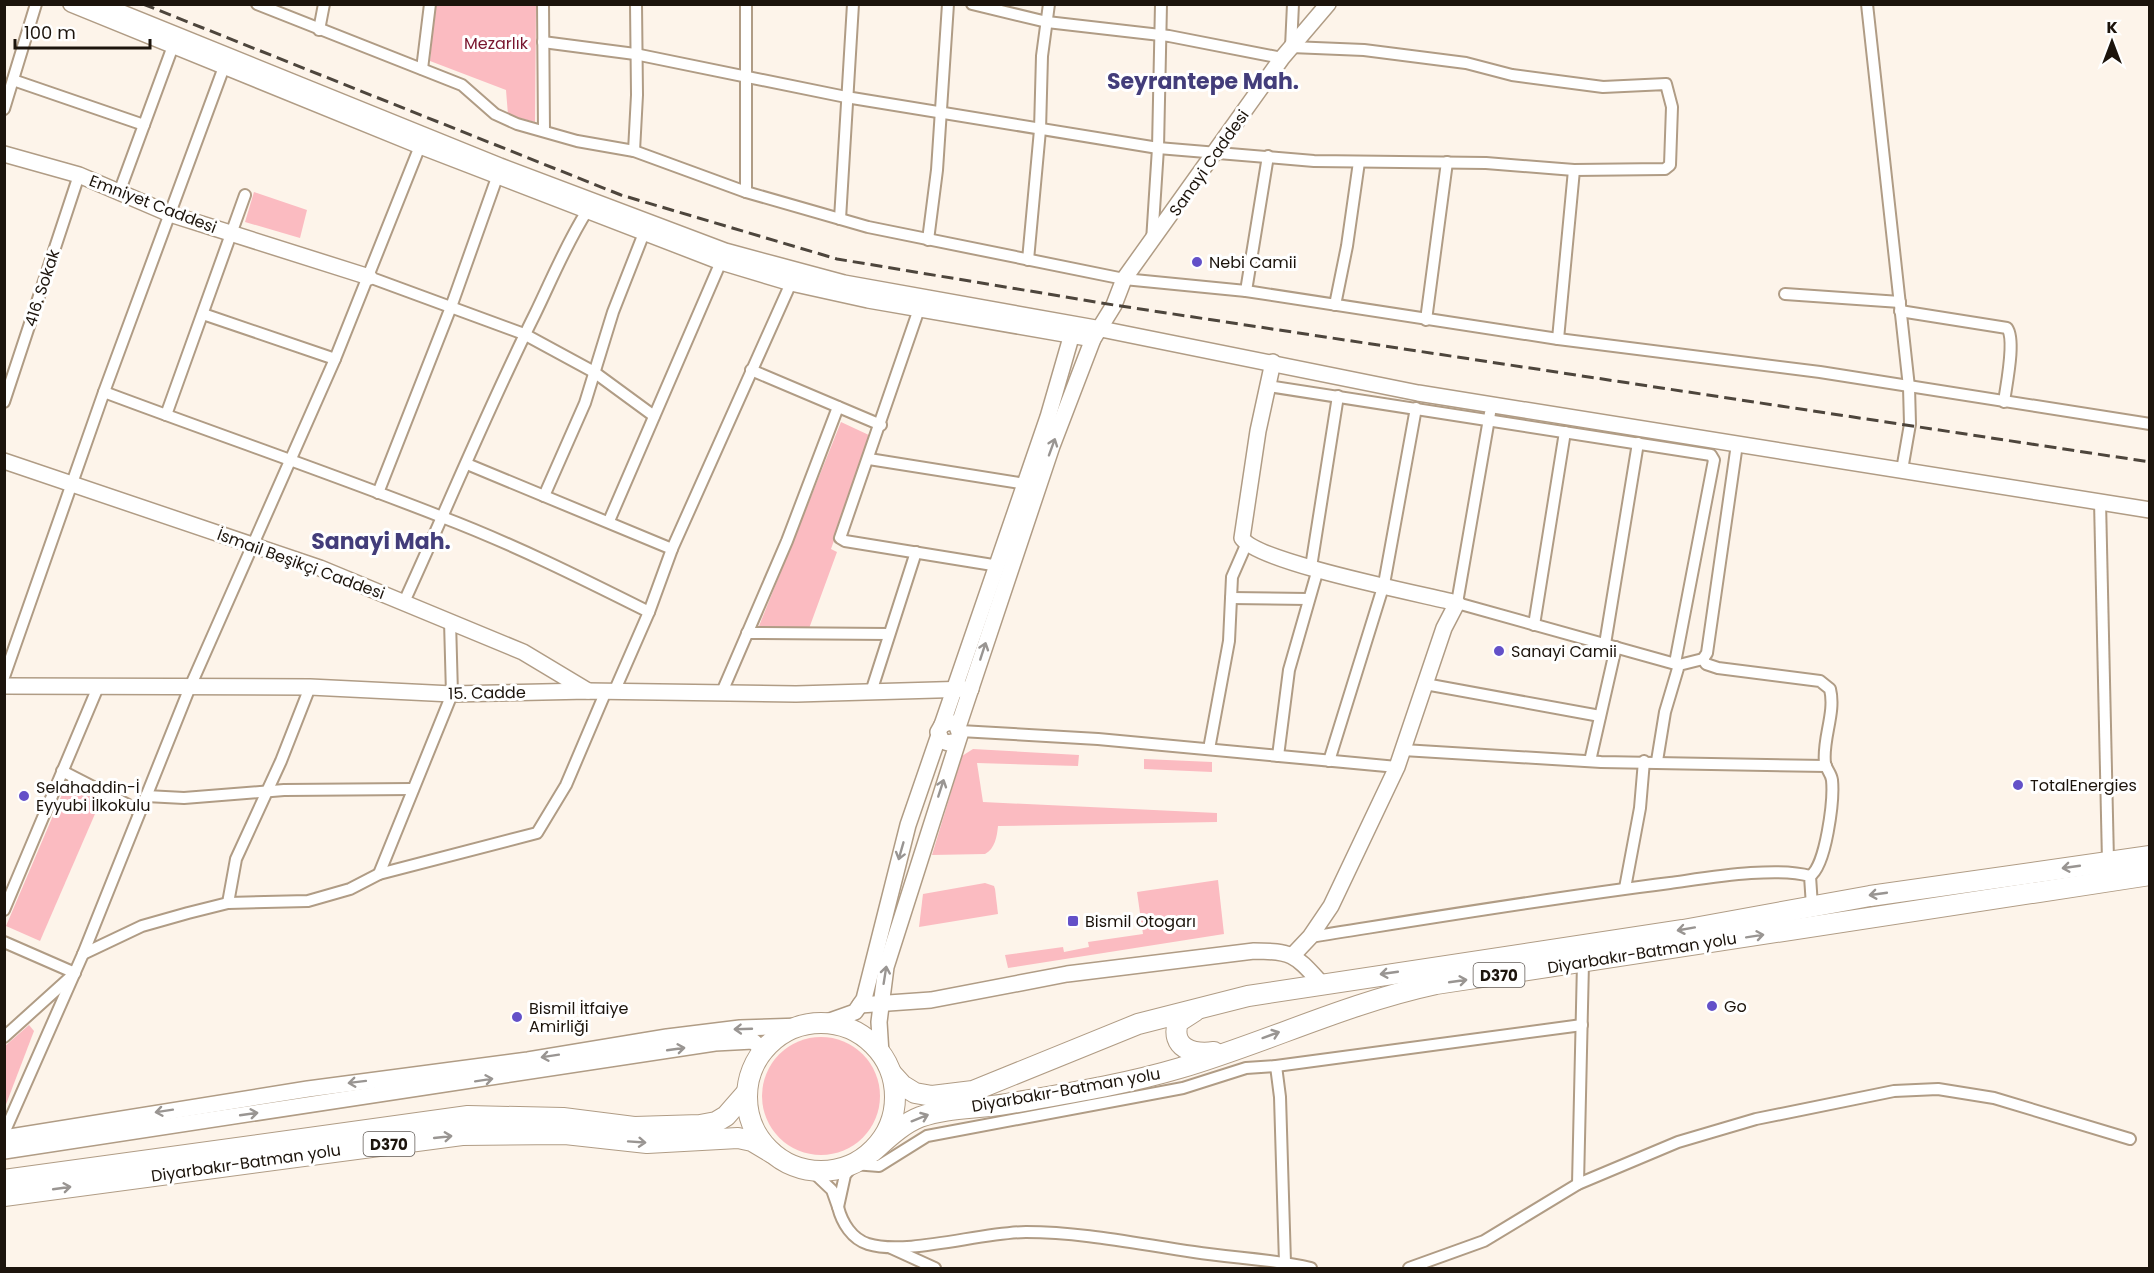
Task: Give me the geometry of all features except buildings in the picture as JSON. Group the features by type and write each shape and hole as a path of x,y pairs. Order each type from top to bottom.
{"highway":[{"name":"Diyarbakır-Batman yolu","path":"892,1074 902,1085 915,1093 932,1096 973,1091 1138,1024 1206,1006 1321,983 1683,930 1812,906 2150,856"},
{"name":"Diyarbakır-Batman yolu","path":"872,1152 901,1128 919,1117 948,1110 1003,1104 1112,1085 1180,1068 1358,1004 1407,990 2150,875"},
{"path":"1206,1006 1183,1016 1176,1030 1177,1040 1183,1048 1202,1054 1233,1049"},
{"path":"824,1023 846,1028 866,1038 881,1054 892,1074 896,1094 894,1115 885,1135 872,1152 854,1164 834,1170 812,1171 792,1165 772,1153 758,1136 749,1114 747,1092 752,1070 764,1051 781,1035 802,1026 824,1023"},
{"name":"Diyarbakır-Batman yolu","path":"4,1180 468,1116 563,1118 634,1127 700,1125 716,1122 726,1116 747,1092"},
{"name":"Diyarbakır-Batman yolu","path":"4,1196 472,1134 565,1134 647,1143 738,1138 752,1141 772,1153"}],"street":[{"path":"4,110 36,4"},
{"path":"71,4 224,67 723,256 791,284 920,309 1073,330 1273,362 1418,393 1565,432 1709,454 1714,460 1657,761"},
{"path":"100,4 422,141"},
{"path":"257,4 462,85 495,114 517,124 577,141 634,151 746,192 840,219 928,240 1124,279 1246,291 1558,339 1820,372 2150,424"},
{"path":"318,30 324,4"},
{"path":"422,69 430,4"},
{"path":"543,4 544,131"},
{"path":"634,151 637,95 636,4"},
{"path":"746,4 746,192"},
{"path":"840,219 853,4"},
{"path":"928,240 937,170 939,112 948,4"},
{"path":"543,42 635,54 846,96 1158,148 1314,161 1447,162 1574,170 1665,169 1670,165 1672,107 1666,84 1603,87 1512,75 1466,63 1364,50 1286,52 1047,22 972,4"},
{"path":"1028,260 1040,130 1042,56 1048,4"},
{"path":"1152,244 1158,148 1161,4"},
{"path":"1286,52 1293,4"},
{"name":"Sanayi Caddesi","path":"1032,485 1097,334 1124,279 1152,244 1286,52 1328,4"},
{"path":"1867,4 1909,387 1910,424 1902,470"},
{"path":"120,190 173,46"},
{"path":"4,677 104,392 224,67"},
{"path":"13,80 82,101 144,125"},
{"path":"4,1133 83,954 190,687 335,359 422,141"},
{"name":"Emniyet Caddesi","path":"4,154 79,175 120,190 170,214 369,277"},
{"path":"1246,291 1268,156"},
{"path":"1335,305 1347,246 1359,162"},
{"path":"1426,320 1447,162"},
{"path":"1558,339 1574,170"},
{"path":"499,171 587,211 644,233 723,256 1073,330"},
{"path":"378,493 451,307 499,171"},
{"name":"416. Sokak","path":"4,402 79,175"},
{"path":"166,415 233,234 245,195"},
{"path":"404,602 524,334 548,288 569,239 587,211"},
{"path":"544,496 576,423 613,312 644,233"},
{"path":"609,521 723,256"},
{"path":"369,277 524,334 594,372 654,416"},
{"path":"83,954 142,926 228,903 308,901 350,889 379,874 537,833 566,785 649,612 672,549 791,284"},
{"path":"1785,294 1900,306 2007,328 2010,333 2010,345 2004,402"},
{"path":"920,309 840,538 846,541 999,566"},
{"path":"203,314 335,359"},
{"path":"881,1054 880,1006 886,967 1032,485 1073,330"},
{"path":"1273,362 1242,538 1246,545 1282,560 1384,584 1677,664 1702,659 1707,653 1737,444"},
{"path":"751,370 881,425"},
{"path":"1268,386 1416,408 1491,412 1737,444 2150,510"},
{"path":"104,392 290,458 443,517 548,562 649,612"},
{"path":"1278,756 1289,670 1315,568 1338,396"},
{"path":"722,692 787,541 838,407"},
{"path":"1329,761 1384,584 1416,408"},
{"path":"1293,955 1310,937 1331,906 1397,767 1444,628 1456,603 1491,412"},
{"path":"1534,625 1565,432"},
{"path":"1590,761 1611,646 1638,443"},
{"path":"869,459 1032,485"},
{"name":"İsmail Beşikçi Caddesi","path":"4,461 320,568 523,652 588,691"},
{"path":"466,464 609,521 672,549"},
{"path":"824,1023 855,1012 869,982 886,903 908,825 999,566 1032,485"},
{"path":"2100,501 2108,861"},
{"path":"1209,749 1227,657 1234,570 1246,545"},
{"path":"871,692 916,552"},
{"path":"1231,597 1308,599"},
{"path":"379,874 452,694 450,621"},
{"path":"747,633 890,634"},
{"path":"1702,659 1706,664 1718,668 1826,684 1831,696 1826,766 1832,780 1829,829 1823,844 1820,867 1810,876"},
{"path":"1425,684 1600,716"},
{"name":"15. Cadde","path":"4,686 310,687 452,694 588,691 871,692 970,689"},
{"path":"4,910 98,687"},
{"path":"228,903 236,859 310,687"},
{"path":"941,730 949,722 958,733 1098,739 1397,767"},
{"path":"1403,750 1590,761 1826,766"},
{"path":"1625,888 1640,808 1644,761"},
{"path":"62,771 140,811"},
{"path":"146,796 184,798 284,790 413,789"},
{"path":"1310,937 1625,888 1729,876 1791,873 1810,876"},
{"path":"1810,876 1812,906"},
{"path":"4,942 75,972"},
{"path":"860,1005 880,1006 930,1000 1067,974 1254,951 1283,951 1293,955 1321,983"},
{"path":"1578,1184 1582,963"},
{"path":"4,1037 75,972"},
{"path":"838,1207 845,1175 854,1164 879,1166 927,1136 1183,1088 1246,1068 1276,1066 1582,1025"},
{"path":"4,1138 308,1089 528,1060 667,1037 740,1028 802,1026"},
{"path":"4,1151 715,1043 753,1041 764,1051"},
{"path":"1276,1066 1280,1097 1285,1263"},
{"path":"1409,1269 1484,1241 1578,1184 1678,1142 1756,1119 1894,1091 1938,1089 1994,1098 2130,1139"},
{"path":"812,1171 832,1190 844,1222 858,1238 869,1245 891,1248 996,1233 1056,1233 1103,1237 1195,1252 1285,1263 1311,1269"},
{"path":"891,1248 934,1269"}],"green space":[{"name":"Mezarlık","path":"435,5 536,5 535,122 508,115 506,90 430,61"},
{"path":"254,192 307,210 300,238 245,222"},
{"path":"841,422 871,436 831,549 837,552 807,634 757,631"},
{"path":"973,749 1079,755 1078,766 977,763 983,802 1217,813 1217,822 998,826 993,846 985,854 932,855 962,756"},
{"path":"1144,759 1212,762 1212,772 1144,769"},
{"path":"66,785 101,800 40,941 6,926"},
{"path":"1218,880 1224,934 1008,968 1005,955 1063,947 1064,952 1089,947 1088,942 1143,934 1137,892"},
{"path":"985,883 994,886 998,914 919,927 923,894"},
{"path":"29,1025 34,1031 5,1107 5,1046"},
{"path":"821,1037 854,1047 870,1063 880,1096 870,1129 854,1145 821,1155 788,1145 772,1129 762,1096 772,1063 788,1047"}],"railway":[{"path":"143,4 621,195 837,259 1114,305 2150,462"}],"place":[{"name":"Nebi Camii","path":"1197,262"},
{"name":"Sanayi Camii","path":"1499,651"},
{"name":"TotalEnergies","path":"2018,785"},
{"name":"Selahaddin-İ Eyyubi İlkokulu","path":"24,796"},
{"name":"Bismil Otogarı","path":"1073,921"},
{"name":"Go","path":"1712,1006"},
{"name":"Bismil İtfaiye Amirliği","path":"517,1017"}],"district":[{"name":"Seyrantepe Mah.","path":"1203,81"},
{"name":"Sanayi Mah.","path":"381,541"}]}
